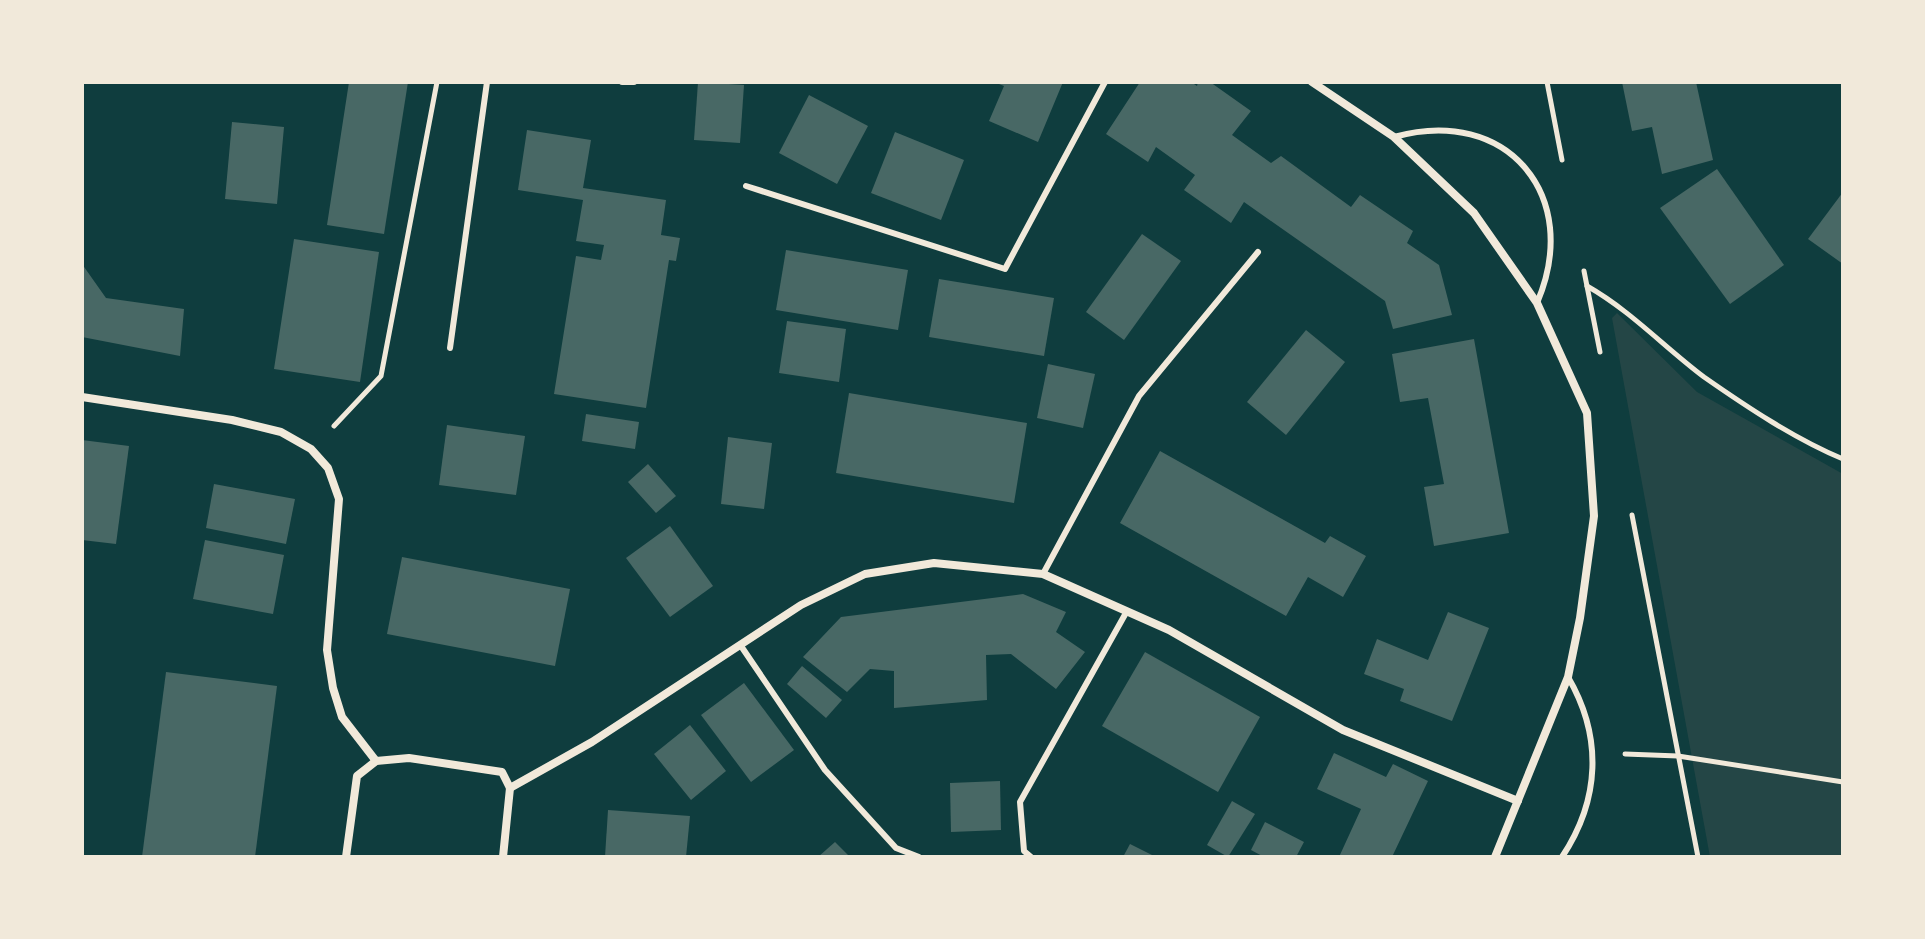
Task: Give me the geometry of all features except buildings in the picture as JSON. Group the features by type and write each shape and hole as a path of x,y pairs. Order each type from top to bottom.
{"street":[{"path":"1312,82 1394,137 1474,213 1537,303 1587,413 1594,516 1580,618 1568,677 1495,857"},
{"path":"82,397 232,420 281,432 311,449 328,468 339,499 327,650 333,688 342,717 376,761"},
{"path":"510,788 592,742 801,605 865,574 934,563 1043,574 1169,630 1343,730 1518,801"},
{"path":"346,857 357,776 376,761 409,758 502,772 510,788 503,857"}],"lane":[{"path":"450,348 487,82"},
{"path":"622,82 634,82"},
{"path":"746,186 1005,269 1105,82"},
{"path":"1394,137 1425,129 1456,130 1486,139 1513,156 1535,181 1548,209 1553,241 1549,274 1537,303"},
{"path":"1043,574 1139,396 1258,252"},
{"path":"1031,857 1024,851 1020,802 1127,611"},
{"path":"741,646 825,770 896,848 919,857"},
{"path":"1562,857 1578,833 1590,800 1594,765 1586,712 1568,677"}],"path":[{"path":"311,449 381,376 437,82"},
{"path":"1587,286 1620,304 1704,376 1819,449 1843,459"},
{"path":"1591,731 1629,757 1678,756 1843,782"}],"shaded area":[{"path":"1617,313 1697,392 1843,474 1843,857 1710,857 1612,318"}]}
